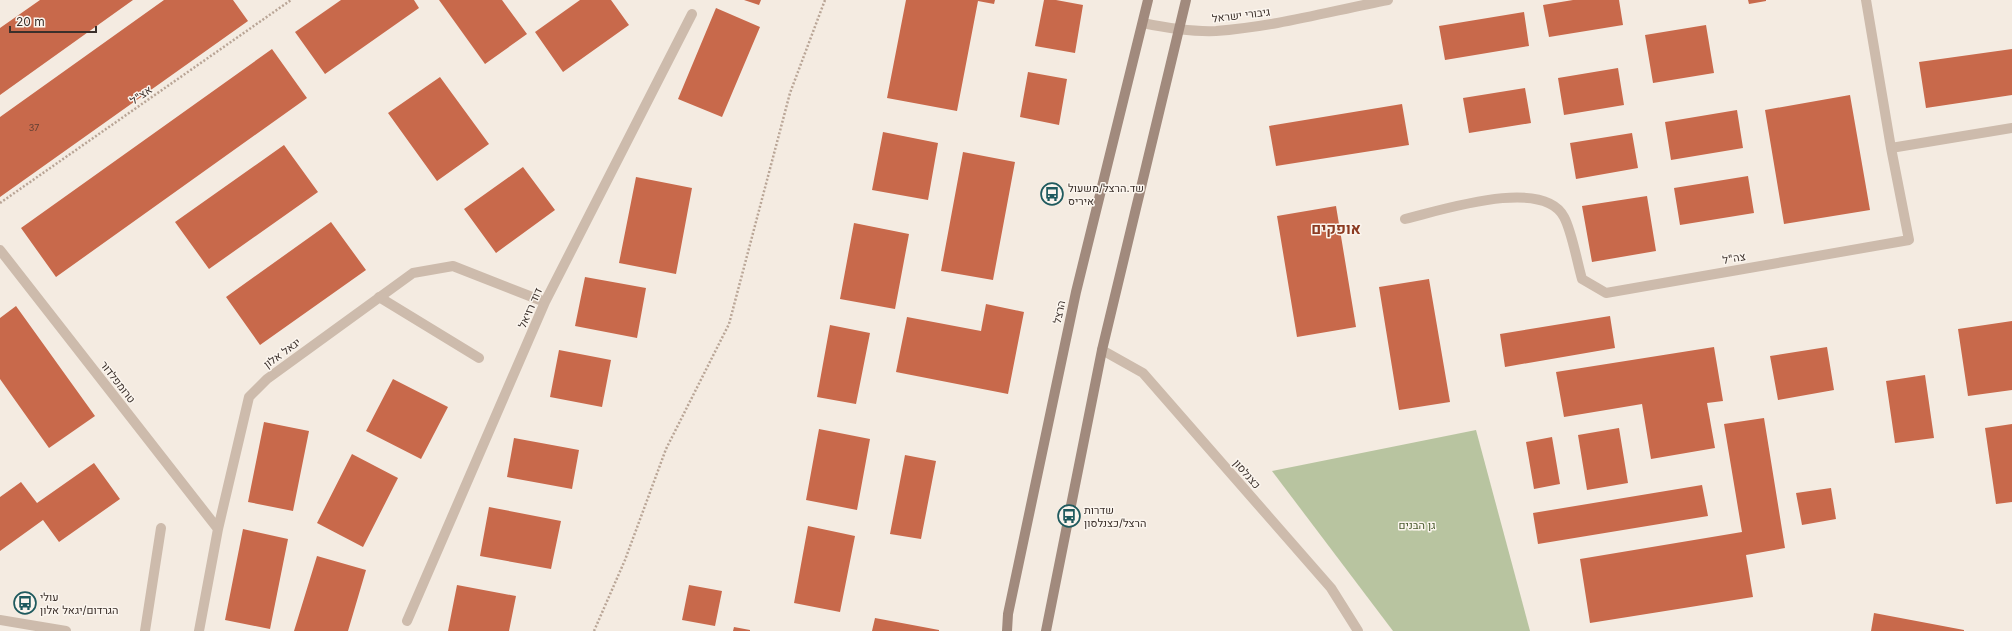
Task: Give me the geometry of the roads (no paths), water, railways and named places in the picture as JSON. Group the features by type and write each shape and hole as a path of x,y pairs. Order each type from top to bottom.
{"main road":[{"name":"הרצל","path":"1007,631 1008,614 1076,292 1148,0"},
{"path":"1046,631 1102,350 1186,0"}],"street":[{"name":"גיבורי ישראל","path":"1143,23 1178,30 1214,31 1254,27 1388,0"},
{"path":"1866,0 1891,148 2012,128"},
{"name":"דוד רזיאל","path":"407,621 545,302 692,14"},
{"name":"צה\"ל","path":"1405,219 1499,197 1538,198 1552,206 1564,216 1582,279 1606,293 1909,240 1891,148"},
{"name":"טרומפלדור","path":"0,250 218,529"},
{"name":"יגאל אלון","path":"199,631 218,529 249,397 267,379 413,273 453,266 545,302"},
{"path":"379,297 479,358"},
{"name":"כצנלסון","path":"1102,350 1143,373 1331,588 1358,631"},
{"path":"145,631 161,528"},
{"path":"0,620 66,631"}],"place":[{"name":"שד.הרצל/משעול איריס","path":"1052,194"},
{"name":"שדרות הרצל/כצנלסון","path":"1069,516"},
{"name":"עולי הגרדום/יגאל אלון","path":"25,603"}],"district":[{"name":"אופקים","path":"1336,229"}],"park label":[{"name":"גן הבנים","path":"1417,525"}]}
